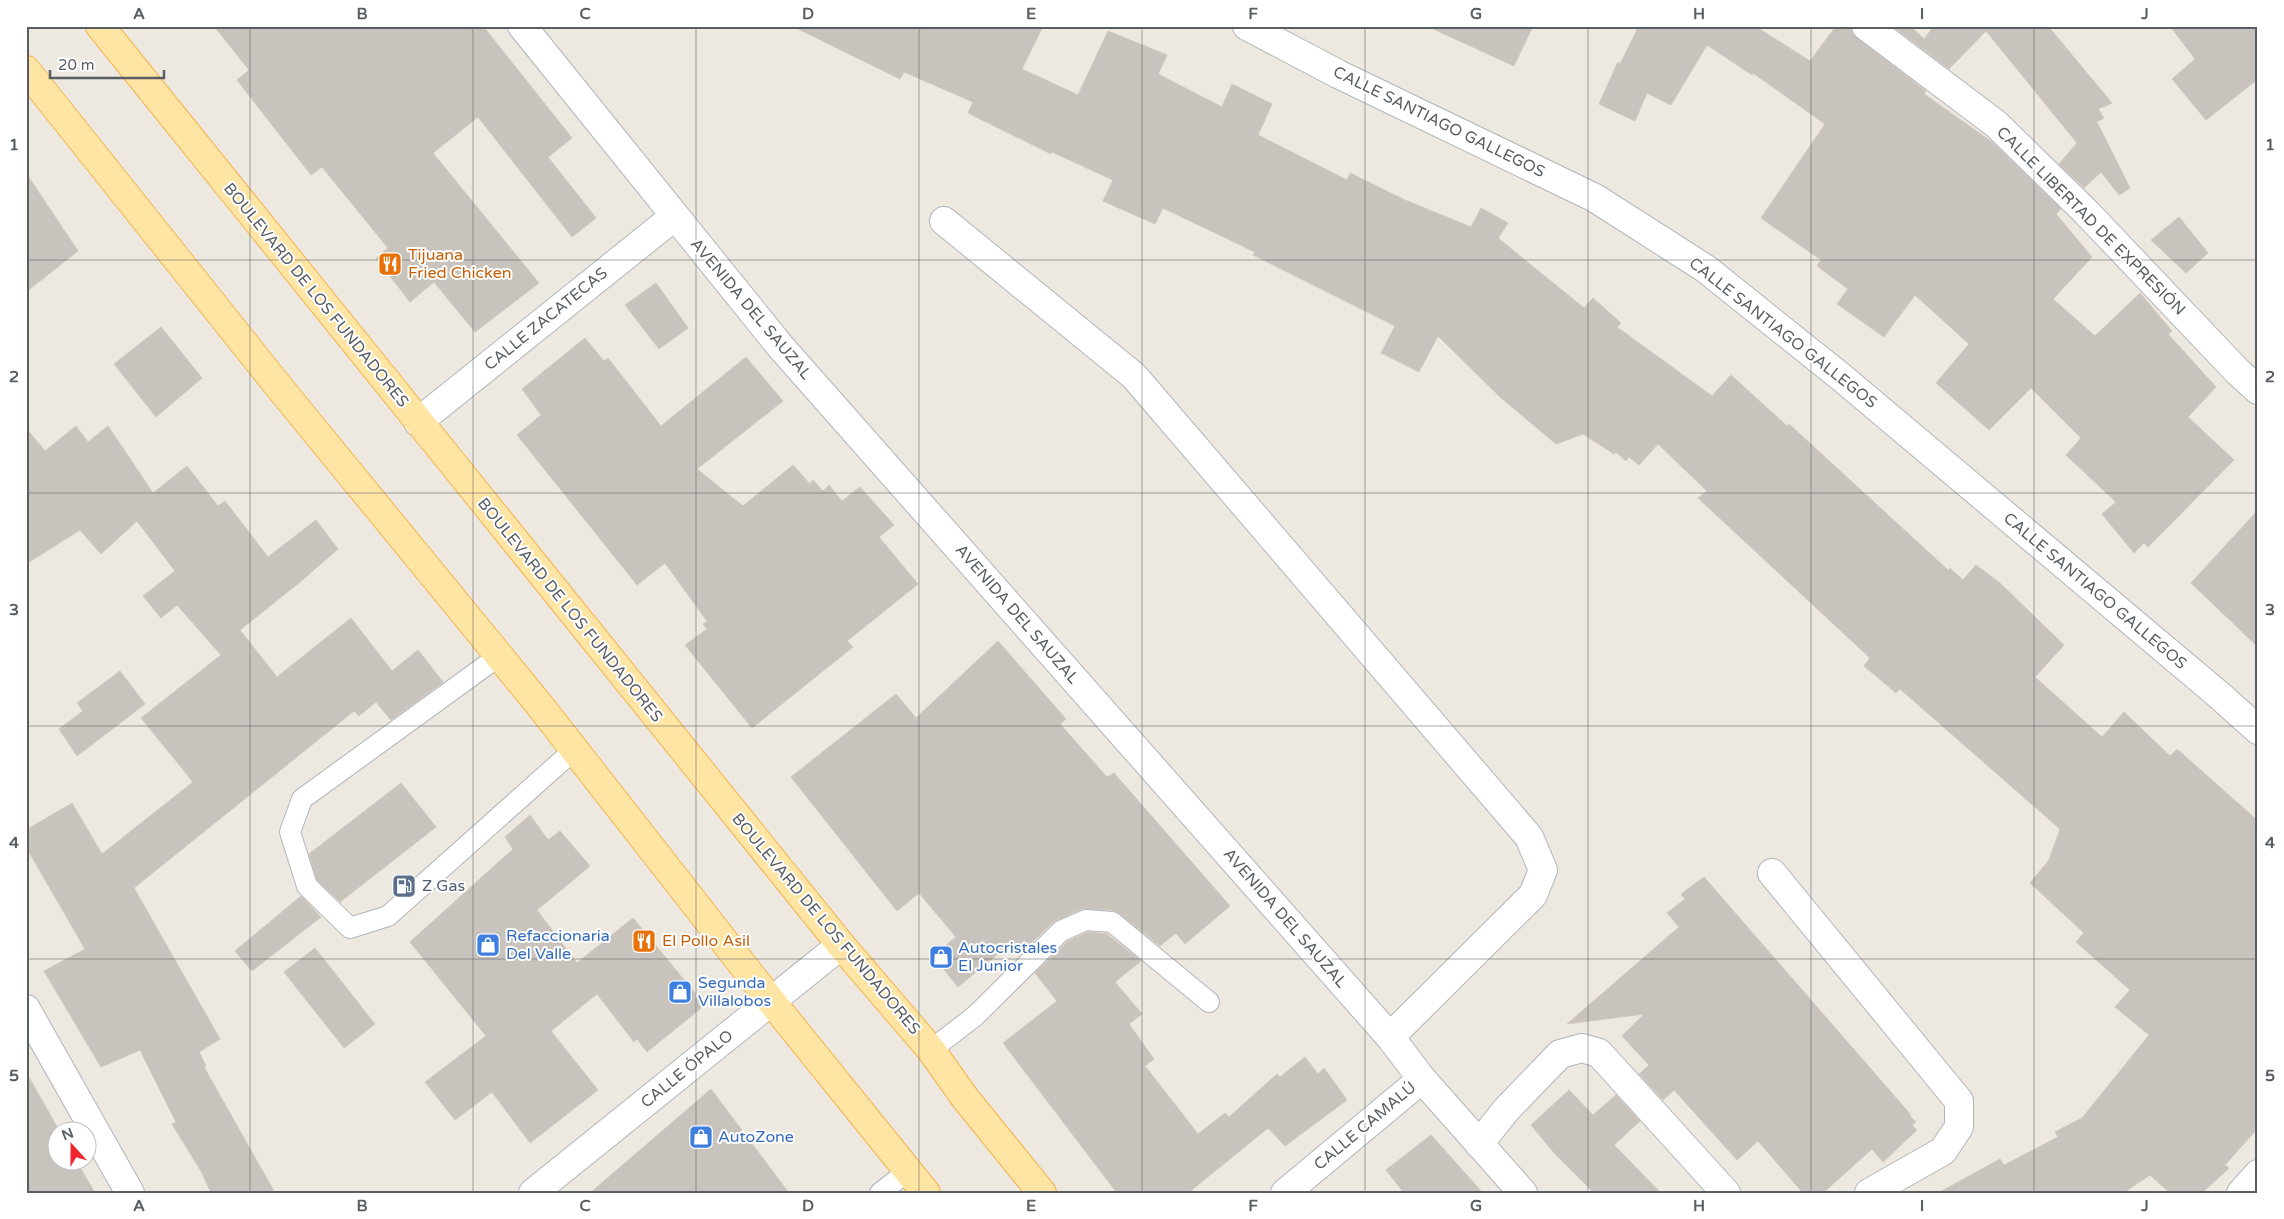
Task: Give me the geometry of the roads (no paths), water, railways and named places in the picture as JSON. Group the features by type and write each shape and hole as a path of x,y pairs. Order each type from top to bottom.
{"main road":[{"name":"BOULEVARD DE LOS FUNDADORES","path":"100,26 841,945 931,1050 965,1098 1042,1193"},
{"path":"26,70 279,387 499,656 772,1002 926,1193"}],"street":[{"name":"AVENIDA DEL SAUZAL","path":"522,26 780,346 1390,1037 1422,1079 1523,1193"},
{"name":"CALLE SANTIAGO GALLEGOS","path":"1247,26 1338,74 1596,198 1706,269 1848,383 2219,695 2258,730"},
{"name":"CALLE LIBERTAD DE EXPRESIÓN","path":"1866,26 1996,124 2087,213 2238,372 2258,390"},
{"name":"CALLE ZACATECAS","path":"418,422 675,216"},
{"path":"944,221 1134,376 1529,837 1542,870 1533,895 1390,1037"},
{"path":"1772,873 1959,1101 1959,1127 1943,1151 1869,1193"},
{"name":"CALLE ÓPALO","path":"533,1193 841,945"},
{"path":"26,1009 130,1193"},
{"path":"1479,1144 1506,1110 1560,1054 1582,1048 1599,1054 1726,1193"},
{"name":"CALLE CAMALÚ","path":"1285,1193 1422,1079"},
{"path":"2241,1193 2258,1174"}],"lane":[{"path":"499,656 302,799 290,832 307,886 350,928 388,916 574,750"},
{"path":"931,1050 975,1016 1062,930 1086,920 1112,922 1209,1002"},
{"path":"880,1193 908,1171"}],"place":[{"name":"Tijuana Fried Chicken","path":"390,264"},
{"name":"Z Gas","path":"404,886"},
{"name":"El Pollo Asil","path":"644,941"},
{"name":"Refaccionaria Del Valle","path":"488,945"},
{"name":"Autocristales El Junior","path":"941,957"},
{"name":"Segunda Villalobos","path":"680,992"},
{"name":"AutoZone","path":"701,1137"}]}
